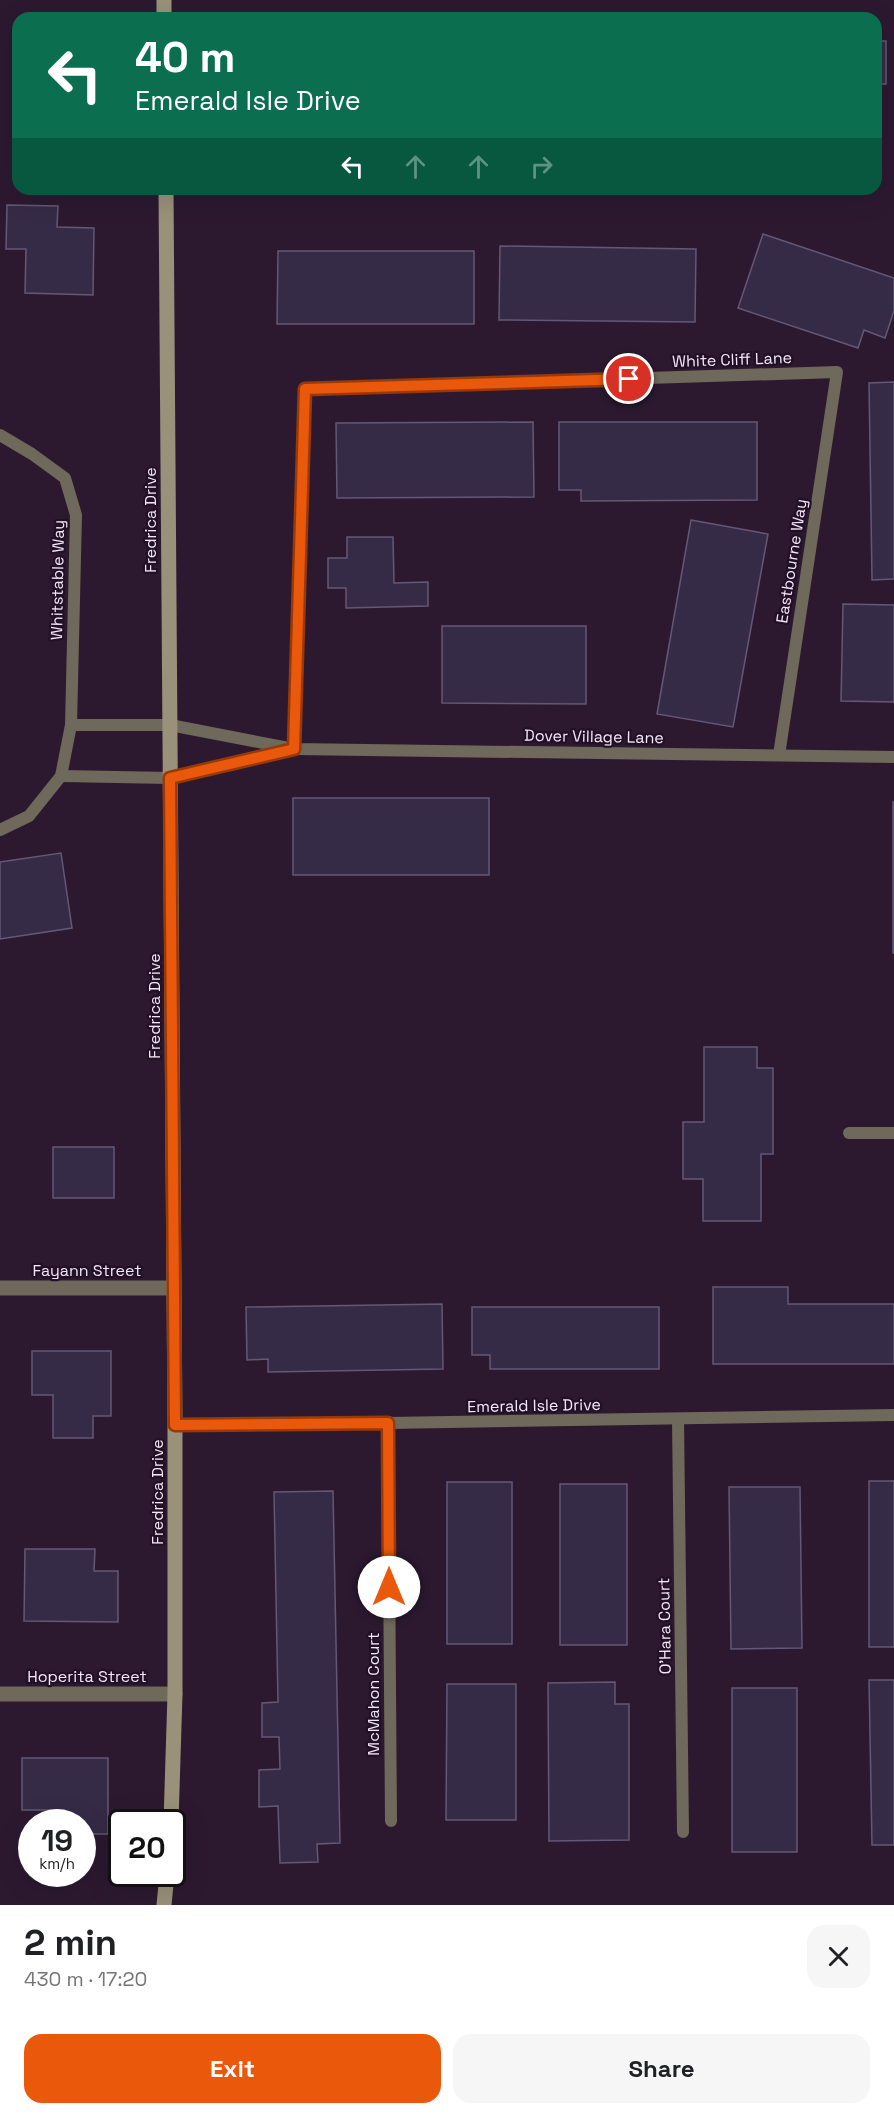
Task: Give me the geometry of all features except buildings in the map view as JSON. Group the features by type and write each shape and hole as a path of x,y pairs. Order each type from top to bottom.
{"street":[{"name":"Fredrica Drive","path":"166,195 175,1425 175,1694 171,1809"},
{"name":"Fayann Street","path":"0,1287 173,1288"},
{"name":"Hoperita Street","path":"0,1694 175,1694"},
{"path":"164,1905 166,1887"}],"lane":[{"name":"White Cliff Lane","path":"294,749 305,389 837,372"},
{"name":"Eastbourne Way","path":"779,755 837,372"},
{"name":"Whitstable Way","path":"0,435 32,454 65,478 76,515 71,725 61,776"},
{"name":"Dover Village Lane","path":"71,725 170,724 294,749 894,757"},
{"name":"Dover Village Lane","path":"61,776 170,778 294,749"},
{"path":"0,830 29,816 61,776"},
{"path":"849,1133 894,1132"},
{"name":"Emerald Isle Drive","path":"175,1425 894,1415"},
{"name":"O'Hara Court","path":"678,1419 683,1832"},
{"name":"McMahon Court","path":"388,1423 391,1821"}],"route":[{"path":"389,1587 388,1423 175,1425 170,778 294,749 305,389 629,379"}]}
